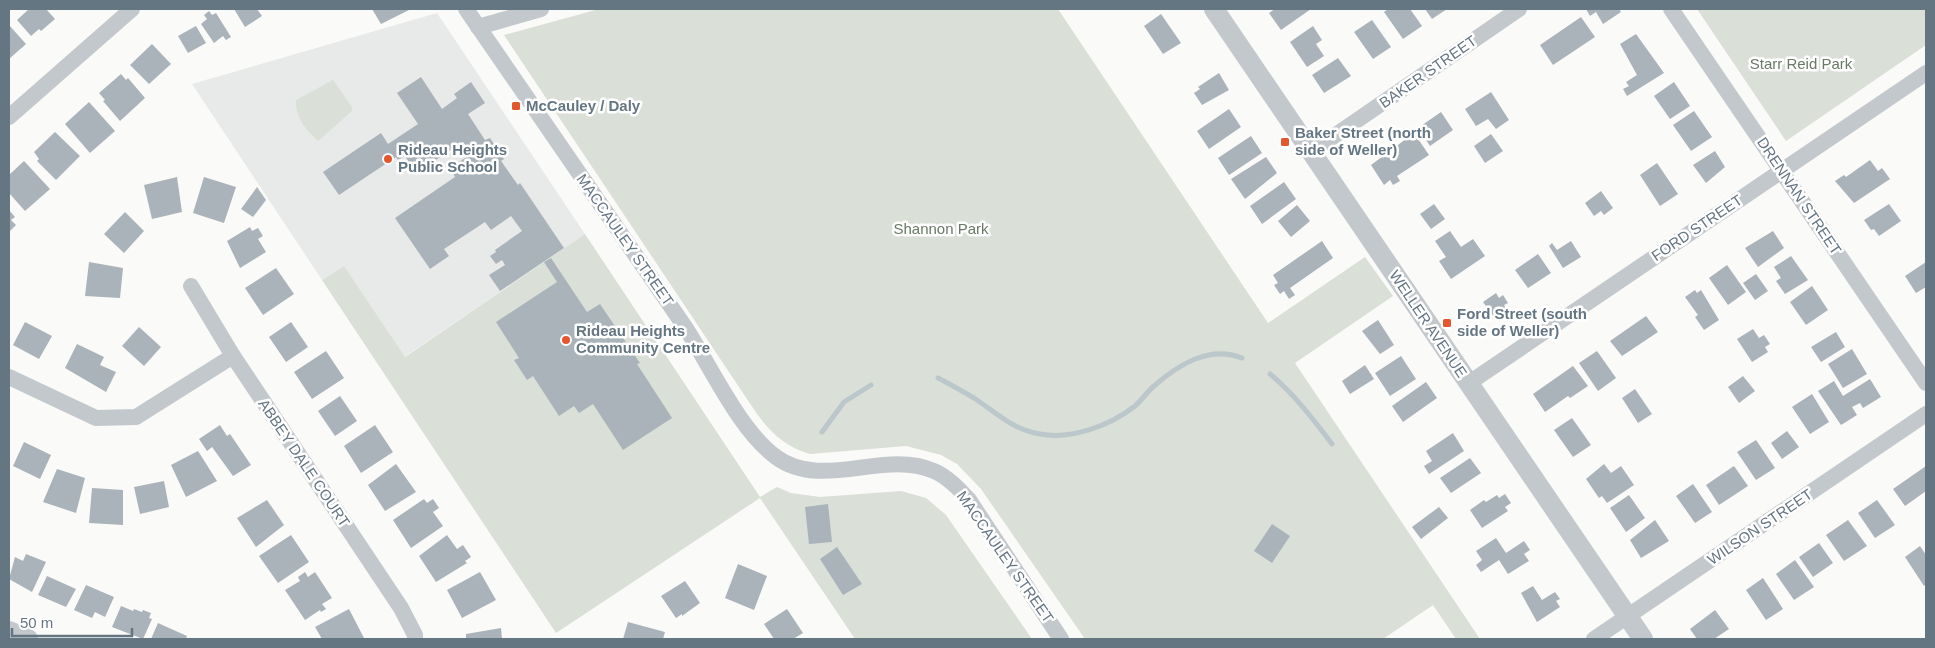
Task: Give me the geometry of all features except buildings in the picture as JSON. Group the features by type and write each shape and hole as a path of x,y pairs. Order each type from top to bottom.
{"street":[{"path":"9,117 132,9"},
{"name":"MACCAULEY STREET","path":"466,9 664,296 735,407 763,446 789,465 809,470 896,464 922,467 936,472 958,488 968,500 1062,639"},
{"path":"478,27 541,9"},
{"name":"WELLER AVENUE","path":"1214,9 1643,639"},
{"name":"BAKER STREET","path":"1311,152 1519,9"},
{"name":"DRENNAN STREET","path":"1671,9 1926,383"},
{"name":"FORD STREET","path":"1468,383 1926,73"},
{"name":"ABBEY DALE COURT","path":"191,286 233,356 401,608 415,635 415,639"},
{"path":"9,378 96,418 136,417 233,356"},
{"name":"WILSON STREET","path":"1594,639 1926,414"},
{"path":"9,631 28,639"}],"shaded area":[{"name":"Rideau Heights Public School","path":"437,13 585,234 404,357 344,266 322,280 192,84"}],"green space":[{"name":"Shannon Park","path":"599,9 1058,9 1268,323 1365,257 1393,296 1295,363 1480,639 1456,639 1433,605 1383,639 1085,639 981,489 957,464 941,455 906,446 810,454 787,444 768,428 757,414 504,35"},
{"name":"Starr Reid Park","path":"1697,9 1926,9 1926,45 1786,141"},
{"path":"333,80 352,107 352,111 318,141 299,118 296,100"},
{"path":"585,234 760,497 777,487 791,493 820,497 901,491 926,498 946,515 1032,639 855,639 760,498 556,633 322,280 344,266 405,357"}],"waterway":[{"path":"938,378 974,398 1012,424 1030,432 1065,435 1078,433 1115,419 1135,406 1163,378 1195,359 1218,354 1242,358"},
{"path":"1270,374 1295,398 1332,444"},
{"path":"822,432 844,402 871,385"}],"place":[{"name":"McCauley / Daly","path":"516,106"},
{"name":"Baker Street (north side of Weller)","path":"1285,142"},
{"name":"Rideau Heights Public School","path":"388,159"},
{"name":"Ford Street (south side of Weller)","path":"1447,323"},
{"name":"Rideau Heights Community Centre","path":"566,340"}]}
